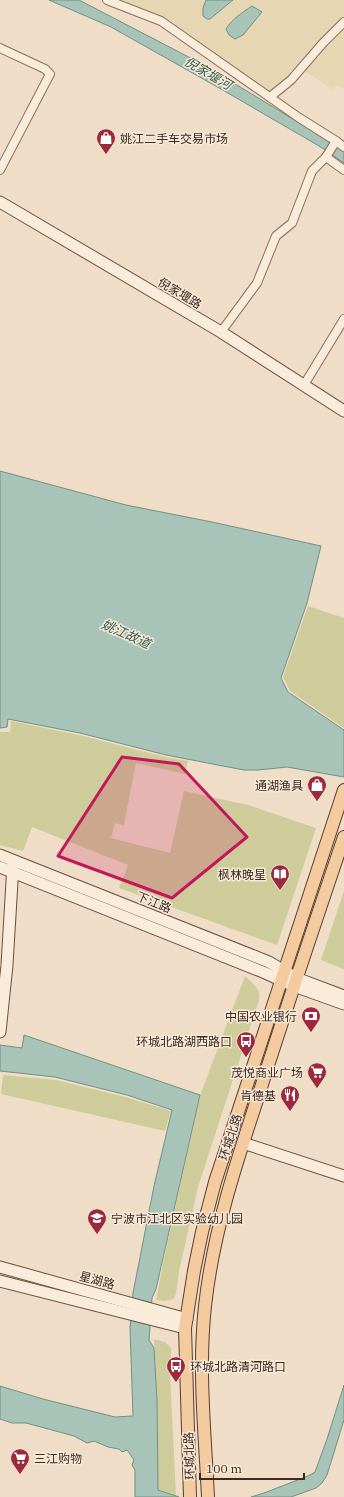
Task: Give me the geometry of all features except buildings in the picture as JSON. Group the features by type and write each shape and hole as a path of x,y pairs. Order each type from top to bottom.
{"main road":[{"name":"倪家堰路","path":"0,202 221,332 344,411"},
{"name":"环城北路","path":"190,1497 186,1324 202,1232 215,1182 344,791"},
{"name":"环城北路","path":"208,1497 202,1361 205,1304 218,1233 243,1143 344,837"},
{"name":"下江路","path":"0,855 13,866 52,887 262,972 283,977 295,982"},
{"name":"下江路","path":"0,867 13,866 61,879 269,962 283,977"},
{"path":"0,1032 7,966 13,866"},
{"path":"52,887 61,879"},
{"path":"295,982 344,996"},
{"path":"295,982 344,1004"},
{"path":"243,1143 344,1176"},
{"name":"星湖路","path":"0,1267 186,1324"},
{"name":"星湖路","path":"0,1281 186,1324"}],"street":[{"path":"107,0 160,21 344,147"},
{"path":"270,97 291,80 323,43 344,22"},
{"path":"0,48 45,69 50,74 0,170"},
{"path":"221,332 257,283 276,236 292,223 312,171 326,157 335,141"},
{"path":"326,157 344,170"},
{"path":"304,385 344,319"}],"highlighted area":[{"path":"122,757 179,764 247,837 172,898 58,856"}],"shaded area":[{"path":"112,0 344,0 344,89 337,85 333,90 299,67 273,91 266,92 162,20"},
{"path":"308,606 344,618 344,728 290,691 283,677"},
{"path":"11,721 79,735 165,757 188,761 185,774 136,763 124,825 115,823 111,838 170,853 184,791 248,805 316,828 277,945 119,888 128,865 32,827 23,851 0,845 0,732 10,732"},
{"path":"344,891 344,969 321,960"},
{"path":"245,976 258,989 259,1000 198,1187 179,1271 176,1294 171,1300 156,1300 201,1093"},
{"path":"3,1075 56,1080 125,1097 171,1111 165,1131 1,1094"},
{"path":"154,1339 165,1342 171,1348 170,1374 176,1496 158,1489 157,1399"}],"water":[{"name":"倪家堰河","path":"49,0 79,0 204,65 344,150 344,163 319,146 111,27"},
{"path":"206,0 233,0 210,19 207,19 203,16 203,8"},
{"path":"252,6 262,12 243,35 235,39 229,35 226,29 228,25 241,13"},
{"name":"姚江故道","path":"0,471 126,505 321,546 307,603 281,678 288,692 344,730 344,777 287,767 244,770 166,755 80,733 8,719 7,727 0,728"},
{"path":"24,1035 200,1095 156,1289 152,1298 149,1340 154,1348 157,1400 158,1490 179,1497 135,1497 135,1470 132,1465 134,1460 127,1450 122,1452 119,1449 108,1447 94,1441 87,1443 74,1436 26,1423 12,1423 0,1419 0,1386 43,1399 115,1417 133,1416 130,1328 133,1293 154,1186 172,1110 127,1095 55,1077 0,1071 0,1045 22,1048"},
{"path":"344,1385 344,1420 327,1475 322,1483 316,1488 291,1497 251,1497 315,1472"}],"place":[{"name":"姚江二手车交易市场","path":"106,155"},
{"name":"通湖渔具","path":"317,802"},
{"name":"枫林晚星","path":"280,891"},
{"name":"中国农业银行","path":"311,1033"},
{"name":"环城北路湖西路口","path":"246,1058"},
{"name":"茂悦商业广场","path":"317,1089"},
{"name":"肯德基","path":"290,1112"},
{"name":"宁波市江北区实验幼儿园","path":"97,1235"},
{"name":"环城北路清河路口","path":"176,1383"},
{"name":"三江购物","path":"20,1475"}]}
